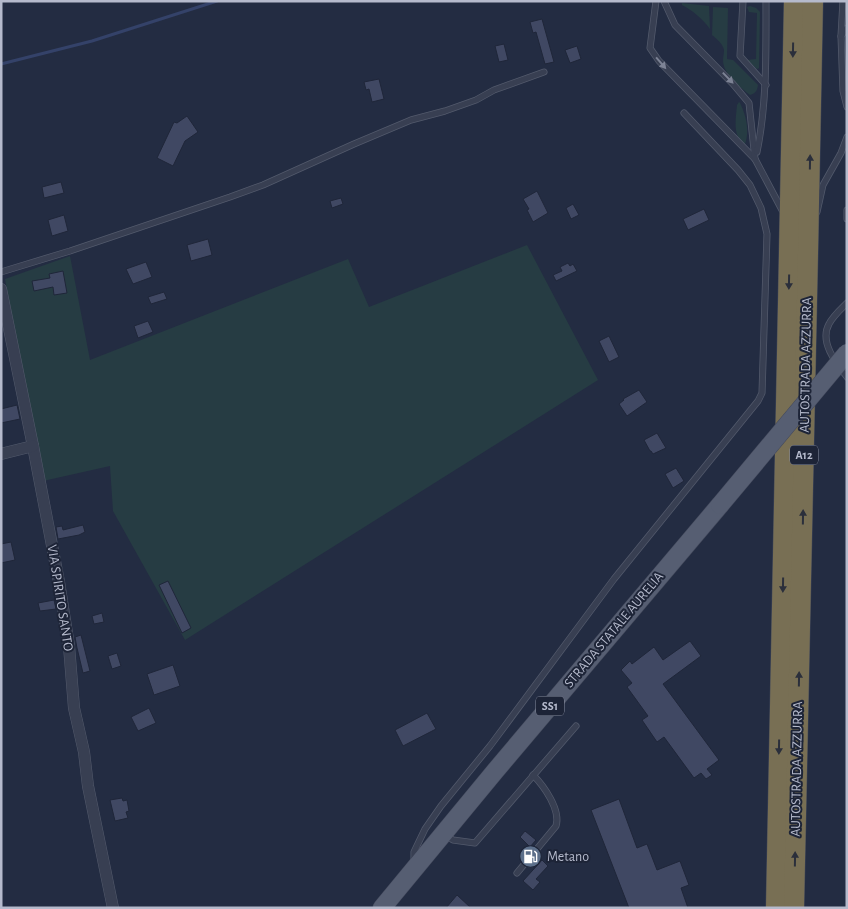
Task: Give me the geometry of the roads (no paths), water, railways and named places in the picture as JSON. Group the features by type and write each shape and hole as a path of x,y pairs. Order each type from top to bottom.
{"highway":[{"name":"AUTOSTRADA AZZURRA","path":"776,908 794,1"},
{"name":"AUTOSTRADA AZZURRA","path":"794,908 813,1"}],"main road":[{"name":"STRADA STATALE AURELIA","path":"382,908 847,353"}],"street":[{"name":"VIA SPIRITO SANTO","path":"1,289 5,325 34,446 59,582 69,646 74,708 113,908"},
{"path":"1,454 34,446"}],"lane":[{"path":"656,1 650,48 659,62 755,159 782,208 790,260"},
{"path":"664,1 676,25 749,103 755,159"},
{"path":"743,1 740,56 766,85"},
{"path":"755,159 766,85 766,1"},
{"path":"842,1 841,36 844,91 847,107"},
{"path":"841,36 847,28"},
{"path":"1,272 70,251 263,185 412,120 476,100 494,90 544,72"},
{"path":"414,868 414,852 425,829 441,806 490,746 614,579 758,401 762,393 767,234 761,208 750,186 738,170 684,113"},
{"path":"817,214 823,185 847,137"},
{"path":"841,152 847,146"},
{"path":"847,210 847,219"},
{"path":"808,253 815,224"},
{"path":"847,303 828,325 826,337 829,350 847,377"},
{"path":"443,833 453,840 475,842 576,726"},
{"path":"517,873 556,826 558,820 553,805 542,784 533,775"}],"waterway":[{"path":"1,64 92,41 217,1"}],"place":[{"name":"Metano","path":"531,857"}]}
